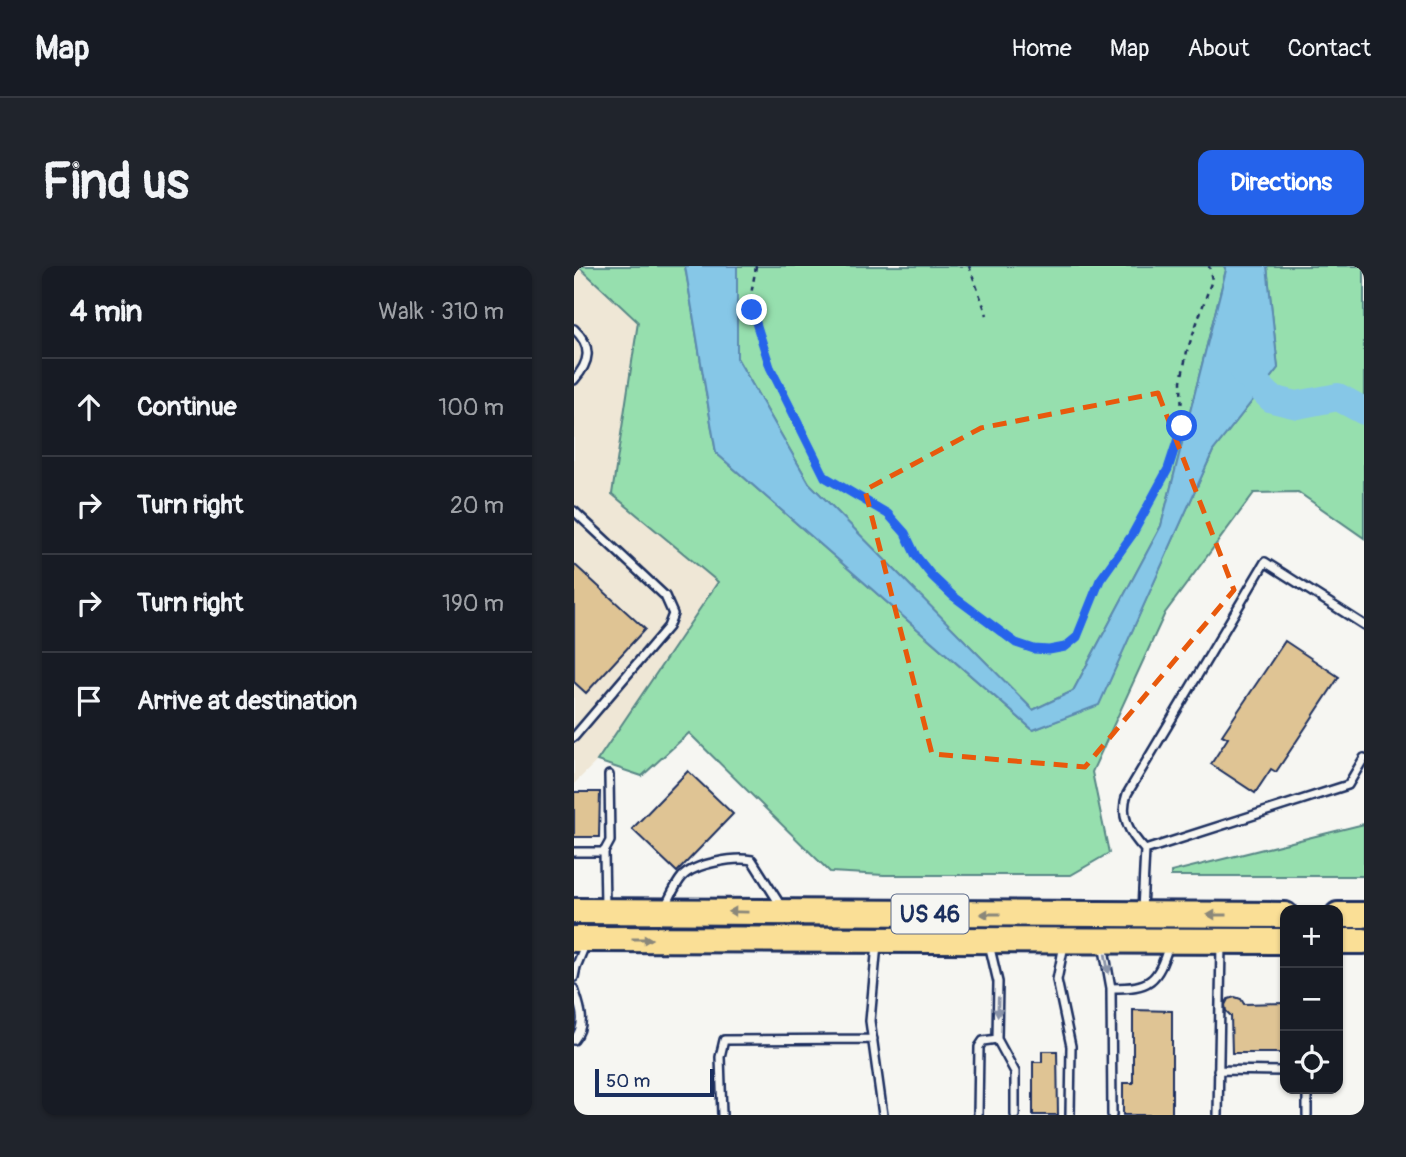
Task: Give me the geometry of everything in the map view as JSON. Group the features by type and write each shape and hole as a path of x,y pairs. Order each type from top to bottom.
{"highway":[{"name":"US 46","path":"574,911 1280,915"},
{"path":"1343,915 1364,915"},
{"name":"US 46","path":"581,939 1280,941"},
{"path":"1343,941 1364,942"}],"lane":[{"path":"574,329 581,335 587,352 586,365 574,380"},
{"path":"574,511 664,596 673,614 668,626 574,737"},
{"path":"1142,914 1145,850 1131,835 1125,819 1127,794 1265,562 1364,625"},
{"path":"1145,850 1348,785 1364,758"},
{"path":"605,911 604,852 610,841 609,775"},
{"path":"574,852 604,852"},
{"path":"663,912 683,876 707,865 737,858 752,860 785,913"},
{"path":"574,977 581,939"},
{"path":"878,940 870,1021 883,1115"},
{"path":"988,940 998,982 997,1039 1015,1072 1015,1115"},
{"path":"1065,940 1057,980 1071,1046 1070,1115"},
{"path":"1102,940 1111,988 1112,1115"},
{"path":"1111,988 1145,986 1154,979 1170,941"},
{"path":"1218,1115 1221,941"},
{"path":"574,989 582,1015 580,1032 574,1040"},
{"path":"978,1115 979,1047 983,1041 997,1039"},
{"path":"722,1115 720,1057 724,1040 873,1040"},
{"path":"1219,1070 1280,1071"},
{"path":"1307,1094 1307,1115"}],"path":[{"path":"757,266 751,295 752,310 770,367 825,477 888,514 905,533 916,556 932,576 984,621 1016,643 1034,649 1049,650 1065,647 1077,637 1100,580 1132,535 1168,469 1182,426 1181,381 1187,351 1212,280 1209,266"},
{"path":"970,266 987,315"}],"highlighted area":[{"path":"1158,393 1234,590 1085,767 932,754 865,490 981,428"}],"shaded area":[{"path":"574,266 578,266 638,322 612,494 718,582 597,761 574,784"}],"green space":[{"path":"578,266 685,266 716,453 1033,730 1099,704 1213,451 1278,368 1267,266 1364,266 1364,538 1298,492 1254,493 1165,613 1092,772 1109,853 1071,875 884,875 830,872 689,733 642,776 597,761 718,582 612,494 638,322"},
{"path":"737,266 1224,266 1226,270 1161,526 1073,691 1033,710 809,483 737,358"},
{"path":"1364,824 1364,876 1171,876 1171,872"}],"water":[{"path":"685,266 737,266 737,358 809,483 1033,710 1073,691 1161,526 1226,270 1224,266 1267,266 1278,368 1213,451 1099,705 1033,730 716,453"}],"building":[{"path":"574,564 645,629 586,693 574,682"},
{"path":"1285,641 1339,677 1276,772 1271,769 1255,793 1211,764 1228,738 1222,735"},
{"path":"688,771 733,814 677,872 632,829"},
{"path":"574,792 600,792 599,837 574,837"},
{"path":"1235,997 1241,999 1244,1004 1280,1003 1280,1053 1232,1053 1231,1016 1225,1005 1228,999"},
{"path":"1133,1010 1172,1011 1172,1115 1123,1115 1123,1083 1133,1083"},
{"path":"1042,1051 1057,1051 1058,1115 1033,1115 1033,1062 1042,1062"}],"waterway":[{"path":"1240,361 1244,372 1272,399 1297,405 1338,397 1364,411"}],"route":[{"path":"752,310 770,367 825,477 888,514 905,533 916,556 953,596 1016,643 1034,649 1065,647 1077,637 1100,580 1132,535 1168,469 1182,426"}]}
